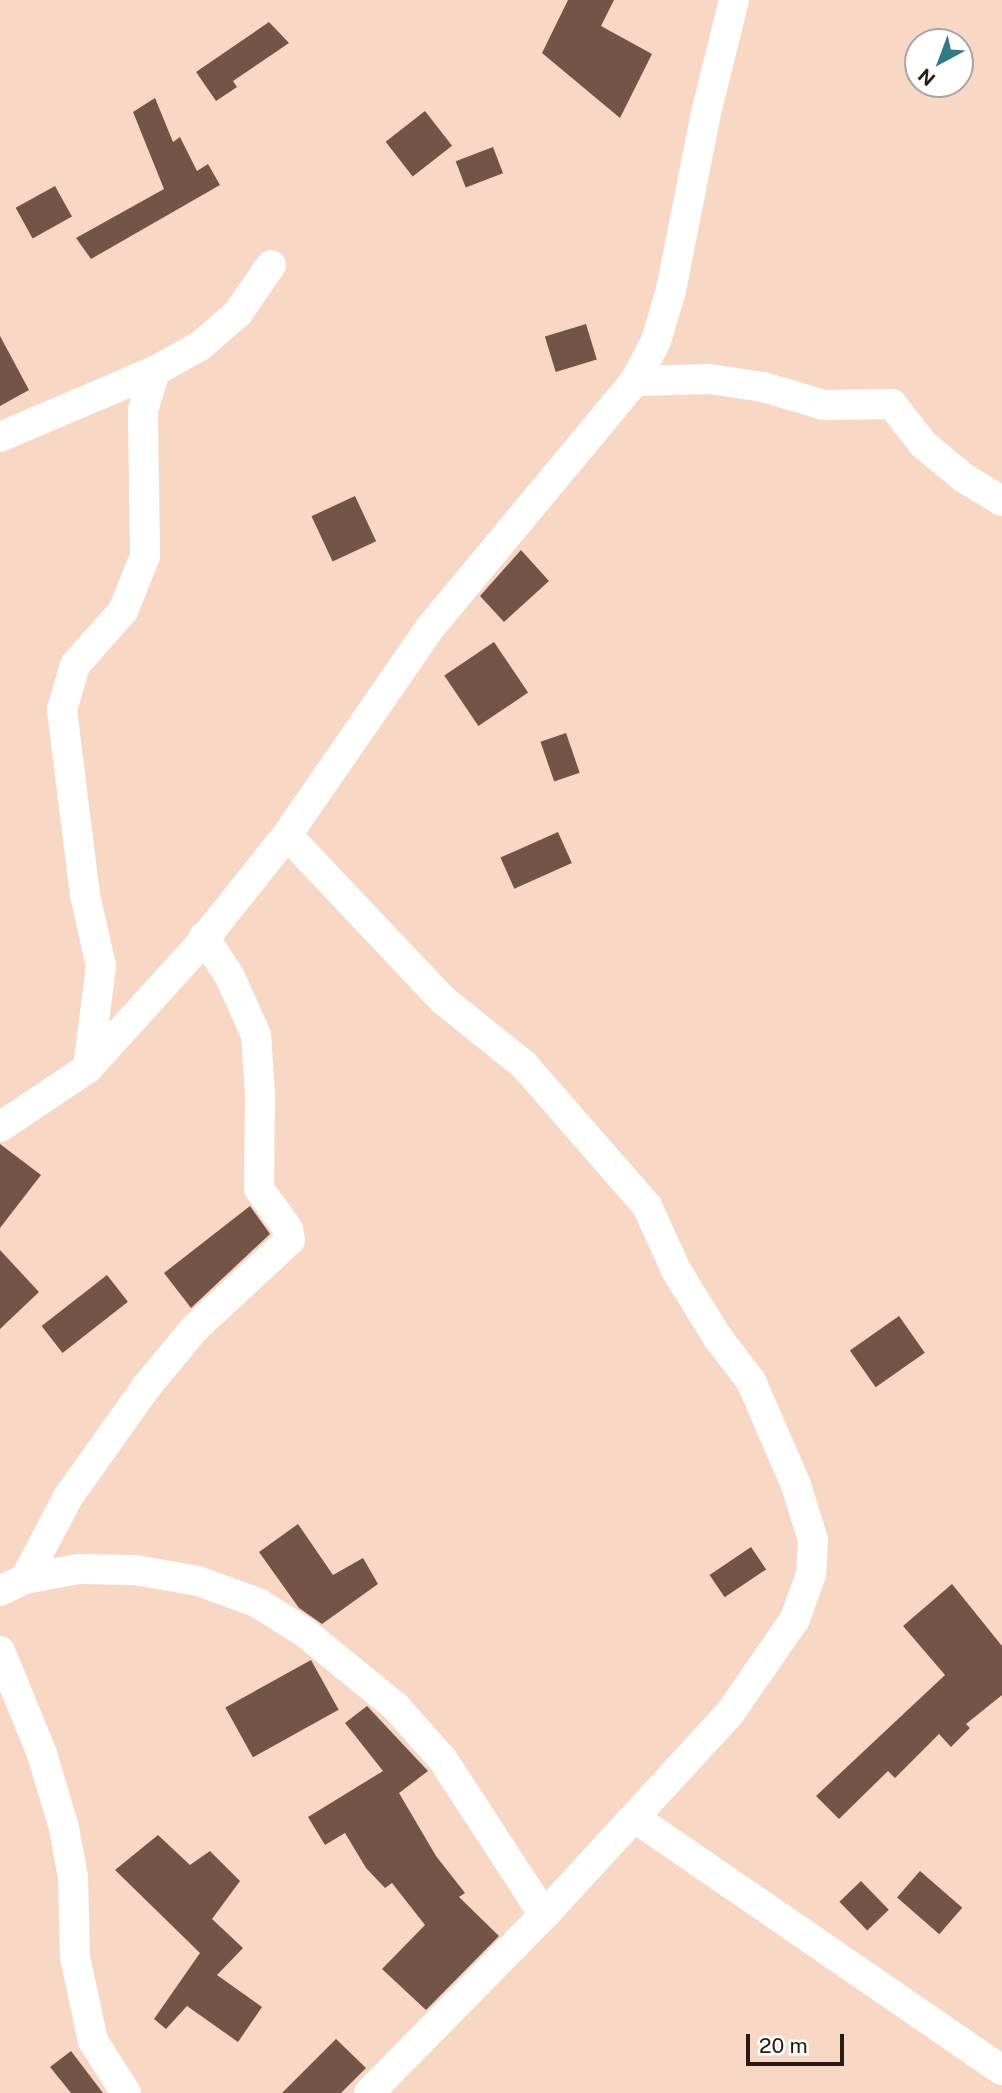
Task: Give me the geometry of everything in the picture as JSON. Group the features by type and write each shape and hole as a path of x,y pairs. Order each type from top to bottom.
{"street":[{"path":"0,1126 88,1068 204,937 286,835 429,629 635,381 656,341 671,290 706,113 734,0"},
{"path":"0,437 155,370 200,346 238,313 271,265"},
{"path":"88,1068 101,966 85,895 62,710 75,665 123,611 145,556 143,410 155,370"},
{"path":"635,381 709,379 763,387 824,405 892,404 923,444 964,478 1002,501"},
{"path":"286,835 443,1000 524,1065 647,1206 676,1270 751,1381 796,1485 813,1540 811,1574 795,1619 730,1713 544,1915 369,2093"},
{"path":"12,1585 68,1497 147,1385 195,1328 290,1240 288,1229 259,1189 260,1094 256,1035 230,977 204,937"},
{"path":"12,1585 78,1569 135,1570 198,1581 258,1604 303,1632 396,1707 443,1760 544,1915"},
{"path":"0,1651 42,1754 64,1828 73,1877 75,1957 93,2041 126,2093"},
{"path":"635,1818 1002,2070"}],"building":[{"path":"568,0 614,0 601,26 652,54 620,118 542,53"},
{"path":"269,22 289,43 233,81 237,87 216,101 196,72"},
{"path":"155,98 173,142 180,137 197,171 208,164 220,185 91,259 76,238 164,189 133,112"},
{"path":"425,111 452,146 413,176 386,142"},
{"path":"493,147 503,173 466,187 456,161"},
{"path":"55,186 72,217 33,238 16,208"},
{"path":"586,324 597,359 556,372 545,337"},
{"path":"0,336 29,390 0,406"},
{"path":"355,496 376,541 333,562 311,516"},
{"path":"521,550 549,581 504,622 480,596"},
{"path":"494,642 528,693 478,726 444,676"},
{"path":"566,733 580,773 554,782 540,742"},
{"path":"558,832 572,863 514,889 500,858"},
{"path":"0,1144 41,1175 0,1228"},
{"path":"250,1206 270,1234 191,1308 164,1273"},
{"path":"0,1250 39,1292 0,1329"},
{"path":"107,1275 128,1302 63,1353 42,1326"},
{"path":"899,1316 925,1353 876,1387 850,1350"},
{"path":"298,1524 333,1575 363,1558 378,1584 322,1624 299,1608 259,1552"},
{"path":"751,1547 766,1569 725,1597 710,1575"},
{"path":"952,1584 1002,1646 1002,1695 966,1724 970,1728 951,1747 939,1734 895,1778 888,1771 839,1819 816,1796 945,1675 903,1626"},
{"path":"311,1660 339,1710 253,1757 225,1708"},
{"path":"367,1706 428,1771 399,1793 436,1856 465,1893 459,1897 499,1936 426,2010 382,1969 425,1925 392,1883 385,1888 366,1868 345,1833 325,1845 308,1817 383,1771 345,1723"},
{"path":"158,1835 190,1865 210,1851 240,1881 212,1919 243,1948 217,1975 262,2007 238,2042 187,2006 166,2029 154,2019 200,1953 115,1870"},
{"path":"920,1871 962,1908 939,1934 897,1897"},
{"path":"861,1881 889,1910 867,1931 839,1902"},
{"path":"336,2039 366,2068 341,2093 282,2093"},
{"path":"71,2051 103,2093 71,2093 50,2067"}]}
